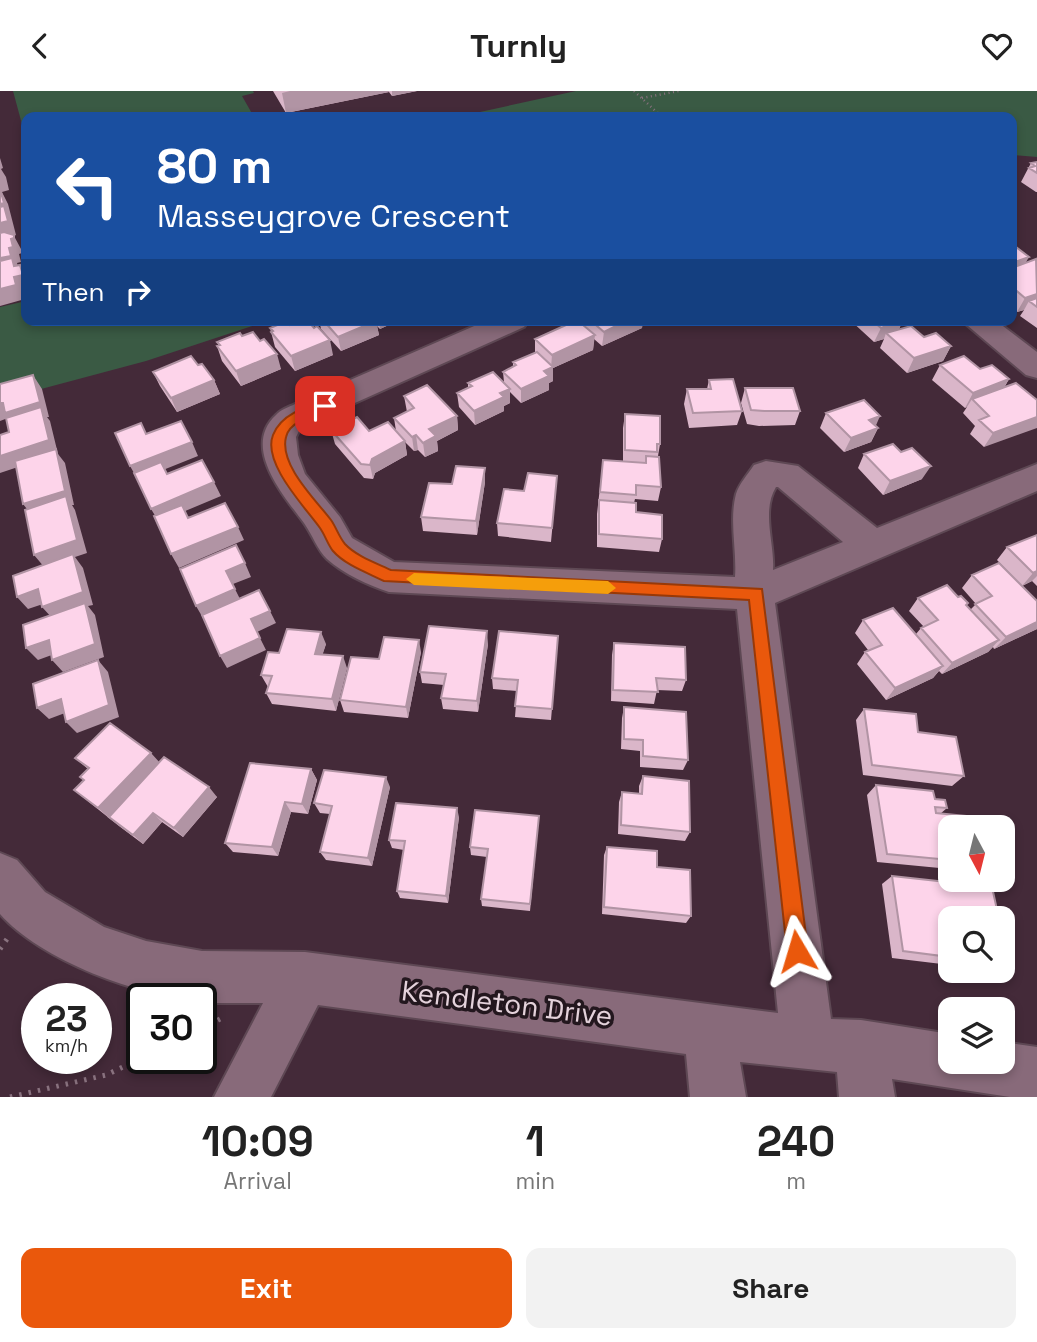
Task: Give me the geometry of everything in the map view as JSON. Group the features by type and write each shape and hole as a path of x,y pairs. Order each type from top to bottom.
{"street":[{"path":"500,326 306,412 287,423 279,437 281,455 290,479 327,527 339,548 389,577 756,594 1037,478"},
{"path":"984,326 1037,368"},
{"path":"808,1044 753,583 755,560 751,540 754,493 766,474 786,475 873,546"},
{"name":"Kendleton Drive","path":"0,877 28,909 92,948 135,962 202,977 305,978 709,1029 808,1044 864,1072 938,1063"},
{"path":"242,1097 305,978"},
{"path":"709,1029 718,1097"},
{"path":"1015,1071 1037,1074"}],"path":[{"path":"634,91 657,112"},
{"path":"642,98 679,91"},
{"path":"10,1097 106,1075 126,1066"}],"green space":[{"path":"13,91 254,93 242,96 251,112 21,112 21,121"},
{"path":"576,91 1037,91 1037,157 1017,155 1017,112 480,112"},
{"path":"21,302 21,326 252,326 146,361 0,400 0,307"}],"building":[{"path":"1037,162 1037,173 1029,168 1035,166 1031,163"},
{"path":"4,206 8,221 0,223 0,207"},
{"path":"0,233 14,235 11,239 13,247 9,248 11,256 0,258"},
{"path":"1017,248 1029,257 1017,261"},
{"path":"12,258 14,266 20,265 21,275 14,277 16,285 0,289 0,261"},
{"path":"1036,259 1037,294 1025,298 1017,291 1017,266"},
{"path":"1037,298 1037,307 1029,301"},
{"path":"317,326 330,340 291,356 270,328"},
{"path":"328,326 364,326 338,337"},
{"path":"564,326 584,326 595,335 552,355 535,339"},
{"path":"597,326 616,326 604,332"},
{"path":"911,326 924,337 936,333 951,346 914,358 886,333"},
{"path":"253,332 260,341 264,339 277,354 236,371 217,346 220,345 217,342 240,333 242,336"},
{"path":"537,352 553,367 544,371 549,376 521,389 503,372 516,365 513,362"},
{"path":"191,356 198,365 202,364 214,380 171,398 153,372"},
{"path":"964,356 980,369 992,365 1009,379 973,393 940,365"},
{"path":"493,372 510,389 500,393 504,397 474,411 457,393 472,386 468,383"},
{"path":"33,375 40,402 5,413 3,403 0,403 0,384"},
{"path":"733,379 742,411 693,413 687,389 711,389 709,380"},
{"path":"1016,383 1037,400 1037,417 993,433 979,420 989,416 972,399"},
{"path":"427,385 457,416 429,429 436,436 423,443 416,435 412,437 394,418 414,408 404,396"},
{"path":"745,388 793,388 800,411 751,410"},
{"path":"864,400 880,416 869,420 878,428 851,438 826,413"},
{"path":"41,407 49,440 0,456 0,435 9,432 6,418"},
{"path":"625,414 660,416 660,444 657,444 657,452 625,450"},
{"path":"357,417 369,431 388,422 405,441 372,459 370,465 361,464 331,430"},
{"path":"181,421 192,442 130,466 115,433 141,423 146,434"},
{"path":"893,444 901,452 912,448 931,466 890,481 864,454"},
{"path":"56,449 65,491 23,504 15,461"},
{"path":"646,456 659,457 661,487 636,485 636,495 600,492 603,460 646,463"},
{"path":"202,460 214,482 151,509 134,473 161,462 167,474"},
{"path":"456,466 485,468 476,521 421,517 429,483 452,484"},
{"path":"528,473 557,476 552,528 497,523 504,489 524,491"},
{"path":"66,496 77,540 34,555 25,510"},
{"path":"599,500 636,503 636,512 662,515 662,539 599,534"},
{"path":"225,503 238,527 171,554 154,516 182,505 188,518"},
{"path":"1037,535 1037,571 1033,573 1007,547"},
{"path":"236,545 245,563 226,571 235,589 196,606 180,569"},
{"path":"73,554 83,592 42,607 38,589 17,597 13,576"},
{"path":"999,563 1037,601 1037,622 1006,637 975,604 992,596 972,575"},
{"path":"947,585 968,603 966,605 999,640 952,663 921,628 938,620 918,598"},
{"path":"259,590 270,611 251,619 260,638 220,656 202,615"},
{"path":"85,603 95,644 52,660 49,640 26,648 23,625"},
{"path":"893,608 943,666 895,688 865,652 882,645 863,620"},
{"path":"429,626 487,631 477,701 441,698 446,674 420,672"},
{"path":"287,629 321,632 315,654 343,656 332,699 266,693 272,676 261,675 268,652 279,653"},
{"path":"499,631 558,636 552,709 515,706 518,680 492,678"},
{"path":"384,637 419,640 406,707 340,700 351,657 379,659"},
{"path":"614,643 685,647 686,680 656,678 658,692 613,690"},
{"path":"98,660 109,705 66,722 61,699 37,708 33,684"},
{"path":"624,707 686,712 688,760 643,756 643,740 624,739"},
{"path":"864,709 916,714 918,732 956,737 964,776 872,765"},
{"path":"110,723 151,753 98,808 74,790 84,780 80,777 89,768 75,758"},
{"path":"164,757 209,787 174,828 153,813 133,835 109,817"},
{"path":"250,763 311,769 302,804 285,802 272,847 225,843"},
{"path":"324,770 386,777 368,858 320,852 332,806 314,803"},
{"path":"643,776 689,781 690,832 621,825 622,792 642,794"},
{"path":"876,785 933,791 935,799 945,800 947,808 935,807 936,813 956,815 938,815 938,859 887,854"},
{"path":"396,803 457,808 446,896 397,891 405,841 389,840"},
{"path":"475,810 539,816 530,904 481,899 488,849 470,847"},
{"path":"607,847 657,851 657,867 690,870 691,916 604,907"},
{"path":"892,876 938,881 938,893 993,893 996,906 938,906 938,955 903,951"}],"slow traffic":[{"path":"414,579 608,588"}],"route":[{"path":"325,406 306,412 287,423 279,437 281,455 290,479 327,527 339,548 389,577 756,594 797,951"}]}
